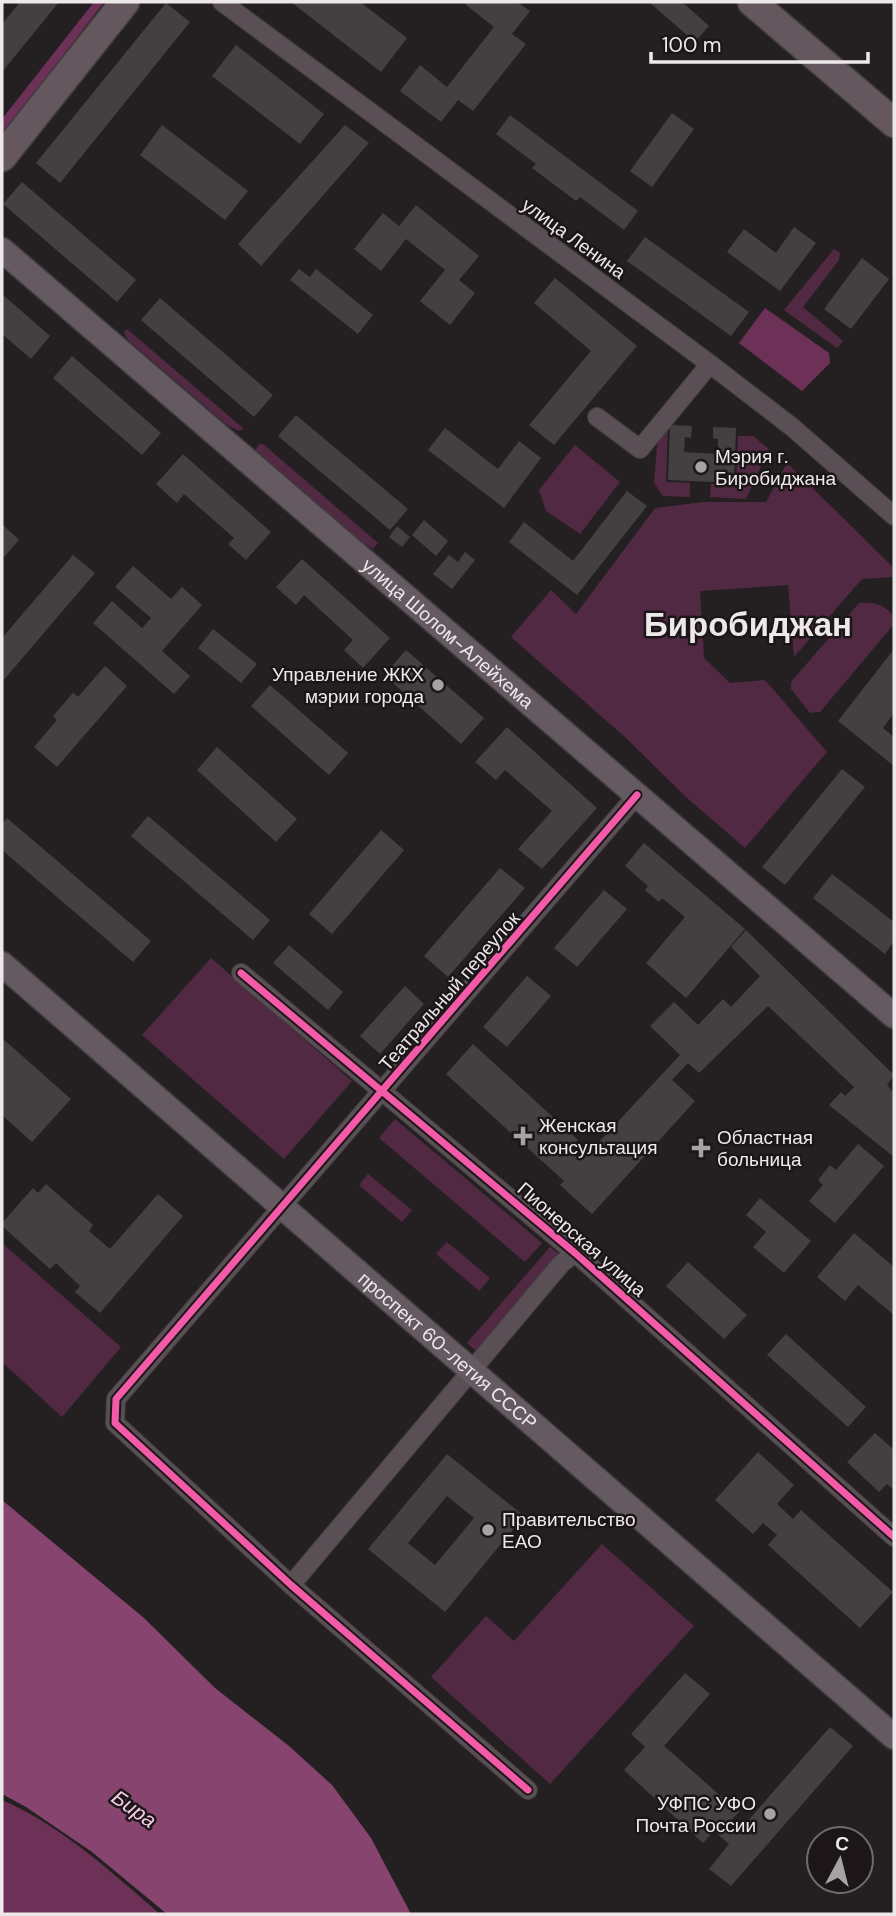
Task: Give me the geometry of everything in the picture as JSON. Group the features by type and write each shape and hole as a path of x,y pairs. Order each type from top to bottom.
{"main road":[{"path":"2,157 125,2"},
{"path":"752,2 894,124"},
{"name":"улица Шолом-Алейхема","path":"2,250 894,1016"},
{"name":"проспект 60-летия СССР","path":"2,964 894,1737"}],"street":[{"name":"улица Ленина","path":"222,2 710,364 792,427 894,516"},
{"path":"597,417 640,449 710,364"},
{"name":"Театральный переулок","path":"528,1790 290,1585 115,1423 116,1399 638,795"},
{"name":"Пионерская улица","path":"242,972 575,1253 894,1537"},
{"path":"290,1585 561,1265 575,1253"}],"shaded area":[{"path":"94,2 104,2 2,135 2,119"},
{"path":"834,249 840,253 839,260 803,307 843,341 837,348 784,310"},
{"path":"765,308 829,353 830,363 802,391 739,343"},
{"path":"127,329 244,429 239,431 227,425 128,340 124,332"},
{"path":"668,423 666,482 690,483 690,497 663,496 654,483 658,433"},
{"path":"738,436 753,436 769,449 746,499 710,497 711,484 736,485"},
{"path":"259,444 263,444 378,543 373,549 353,537 255,451"},
{"path":"575,445 620,482 580,534 546,511 539,490"},
{"path":"787,463 894,568 894,577 862,579 794,657 788,585 700,591 704,658 730,683 765,680 827,752 745,848 511,637 551,590 576,614 655,508 704,502 766,502"},
{"path":"859,603 882,606 894,616 894,624 820,712 810,713 791,689 791,682"},
{"path":"211,958 352,1081 284,1159 142,1035"},
{"path":"395,1119 542,1243 525,1262 379,1138"},
{"path":"368,1174 412,1210 402,1222 359,1185"},
{"path":"447,1242 490,1278 479,1291 436,1254"},
{"path":"2,1243 121,1347 62,1417 2,1362"},
{"path":"550,1247 559,1254 476,1351 467,1343"},
{"path":"602,1544 694,1626 550,1784 431,1677 486,1616 514,1641"},
{"path":"2,1800 65,1836 160,1914 2,1914"}],"water":[{"name":"Бира","path":"2,1500 144,1618 215,1688 289,1746 332,1785 371,1838 411,1914 167,1914 92,1852 2,1794"}],"building":[{"path":"20,2 59,2 2,72 2,24"},
{"path":"291,2 360,2 407,38 381,72"},
{"path":"517,2 530,11 512,34 526,44 473,111 458,100 441,122 400,91 420,65 447,87 494,27 465,4"},
{"path":"649,2 682,2 709,26 695,42"},
{"path":"166,3 190,22 60,183 36,163"},
{"path":"236,45 324,114 300,144 212,76"},
{"path":"672,113 694,129 652,187 630,171"},
{"path":"510,115 638,211 624,230 580,197 576,201 532,168 536,164 496,134"},
{"path":"162,125 248,191 225,220 140,155"},
{"path":"345,125 369,143 261,266 238,244"},
{"path":"22,182 136,280 117,302 3,204"},
{"path":"416,205 479,256 459,280 475,293 450,325 420,301 445,270 406,239 381,271 354,249 383,213 399,226"},
{"path":"794,227 816,243 780,291 727,252 744,229 776,253"},
{"path":"645,237 749,312 731,336 627,261"},
{"path":"862,258 889,279 851,329 824,309"},
{"path":"299,269 310,277 316,269 373,315 358,334 290,280"},
{"path":"555,278 637,346 554,445 529,425 591,351 534,303"},
{"path":"2,294 50,336 31,359 2,334"},
{"path":"160,298 273,395 254,417 141,320"},
{"path":"72,356 161,433 142,455 53,378"},
{"path":"296,415 408,509 390,530 278,436"},
{"name":"Мэрия г. Биробиджана","path":"670,425 692,426 691,438 685,437 684,452 718,454 718,439 713,438 713,427 736,428 734,483 668,480"},
{"path":"445,428 498,469 519,441 541,458 504,508 428,450"},
{"path":"183,454 271,532 246,560 228,544 234,538 184,494 177,503 156,484"},
{"path":"627,491 647,506 577,595 509,542 524,522 573,561"},
{"path":"424,520 448,541 436,556 412,535"},
{"path":"2,524 19,540 2,559"},
{"path":"397,526 410,537 402,547 389,537"},
{"path":"465,552 475,560 452,589 433,574 449,555 458,562"},
{"path":"73,555 95,573 2,682 2,638"},
{"path":"302,559 390,638 363,668 344,650 353,640 304,595 296,605 276,587"},
{"path":"133,566 171,599 182,587 202,605 162,651 190,676 174,694 93,623 112,601 142,628 151,618 115,587"},
{"path":"213,629 257,664 241,683 198,648"},
{"path":"894,649 894,713 883,728 894,737 894,766 838,721"},
{"path":"406,650 484,718 461,744 384,675"},
{"path":"105,666 127,686 57,767 34,747 57,720 53,716 73,693 78,697"},
{"path":"270,685 348,753 329,775 251,706"},
{"path":"507,727 597,808 542,869 518,849 552,811 505,770 496,780 475,762"},
{"path":"217,747 297,819 276,842 197,770"},
{"path":"842,769 865,787 785,885 762,867"},
{"path":"148,816 270,920 253,940 131,836"},
{"path":"7,818 151,941 133,962 2,850 2,824"},
{"path":"381,830 404,850 332,934 309,914"},
{"path":"644,843 745,929 686,998 646,963 685,917 662,898 659,902 645,890 648,886 625,866"},
{"path":"500,868 525,888 448,977 424,956"},
{"path":"832,874 894,922 894,941 885,954 813,898"},
{"path":"604,890 627,909 577,967 554,948"},
{"path":"746,930 894,1075 887,1085 894,1093 894,1157 829,1105 841,1092 845,1096 854,1087 768,1006 699,1073 688,1063 672,1080 695,1101 592,1214 560,1185 564,1181 446,1074 473,1044 578,1140 572,1147 584,1158 680,1055 650,1026 674,1002 698,1025 723,999 731,1007 760,976 731,947"},
{"path":"289,945 343,992 328,1010 273,963"},
{"path":"527,976 551,996 507,1047 483,1027"},
{"path":"405,986 424,1004 380,1054 360,1036"},
{"path":"2,1038 71,1099 32,1142 2,1115"},
{"path":"858,1144 884,1166 835,1223 809,1201 823,1185 818,1180 830,1165 836,1170"},
{"path":"46,1184 93,1225 89,1231 110,1249 158,1194 183,1216 100,1313 75,1292 80,1286 56,1263 50,1269 2,1226 33,1188 38,1193"},
{"path":"760,1198 811,1241 784,1273 753,1247 766,1232 746,1215"},
{"path":"854,1233 894,1267 894,1315 858,1285 845,1301 817,1277"},
{"path":"688,1262 747,1315 724,1339 666,1286"},
{"path":"786,1334 866,1407 848,1427 767,1355"},
{"path":"875,1433 894,1450 894,1490 887,1484 879,1492 847,1462"},
{"path":"758,1452 794,1485 777,1504 793,1519 801,1510 893,1592 860,1628 768,1545 777,1535 763,1523 753,1534 715,1500"},
{"name":"Правительство ЕАО","path":"447,1454 524,1516 445,1612 368,1549","holes":["447,1496 474,1518 435,1565 408,1543"]},
{"path":"685,1673 710,1694 664,1746 739,1812 728,1823 738,1832 830,1727 853,1746 731,1886 709,1869 729,1844 714,1831 703,1843 624,1770 645,1747 631,1734"}],"cycle path":[{"path":"528,1790 291,1585 115,1423 116,1399 637,795"},
{"path":"241,973 575,1253 894,1537"}],"place":[{"name":"Мэрия г. Биробиджана","path":"701,467"},
{"name":"Управление ЖКХ мэрии города","path":"438,685"},
{"name":"Женская консультация","path":"523,1136"},
{"name":"Областная больница","path":"701,1148"},
{"name":"Правительство ЕАО","path":"488,1530"},
{"name":"УФПС УФО Почта России","path":"770,1814"}],"district":[{"name":"Биробиджан","path":"748,624"}]}
